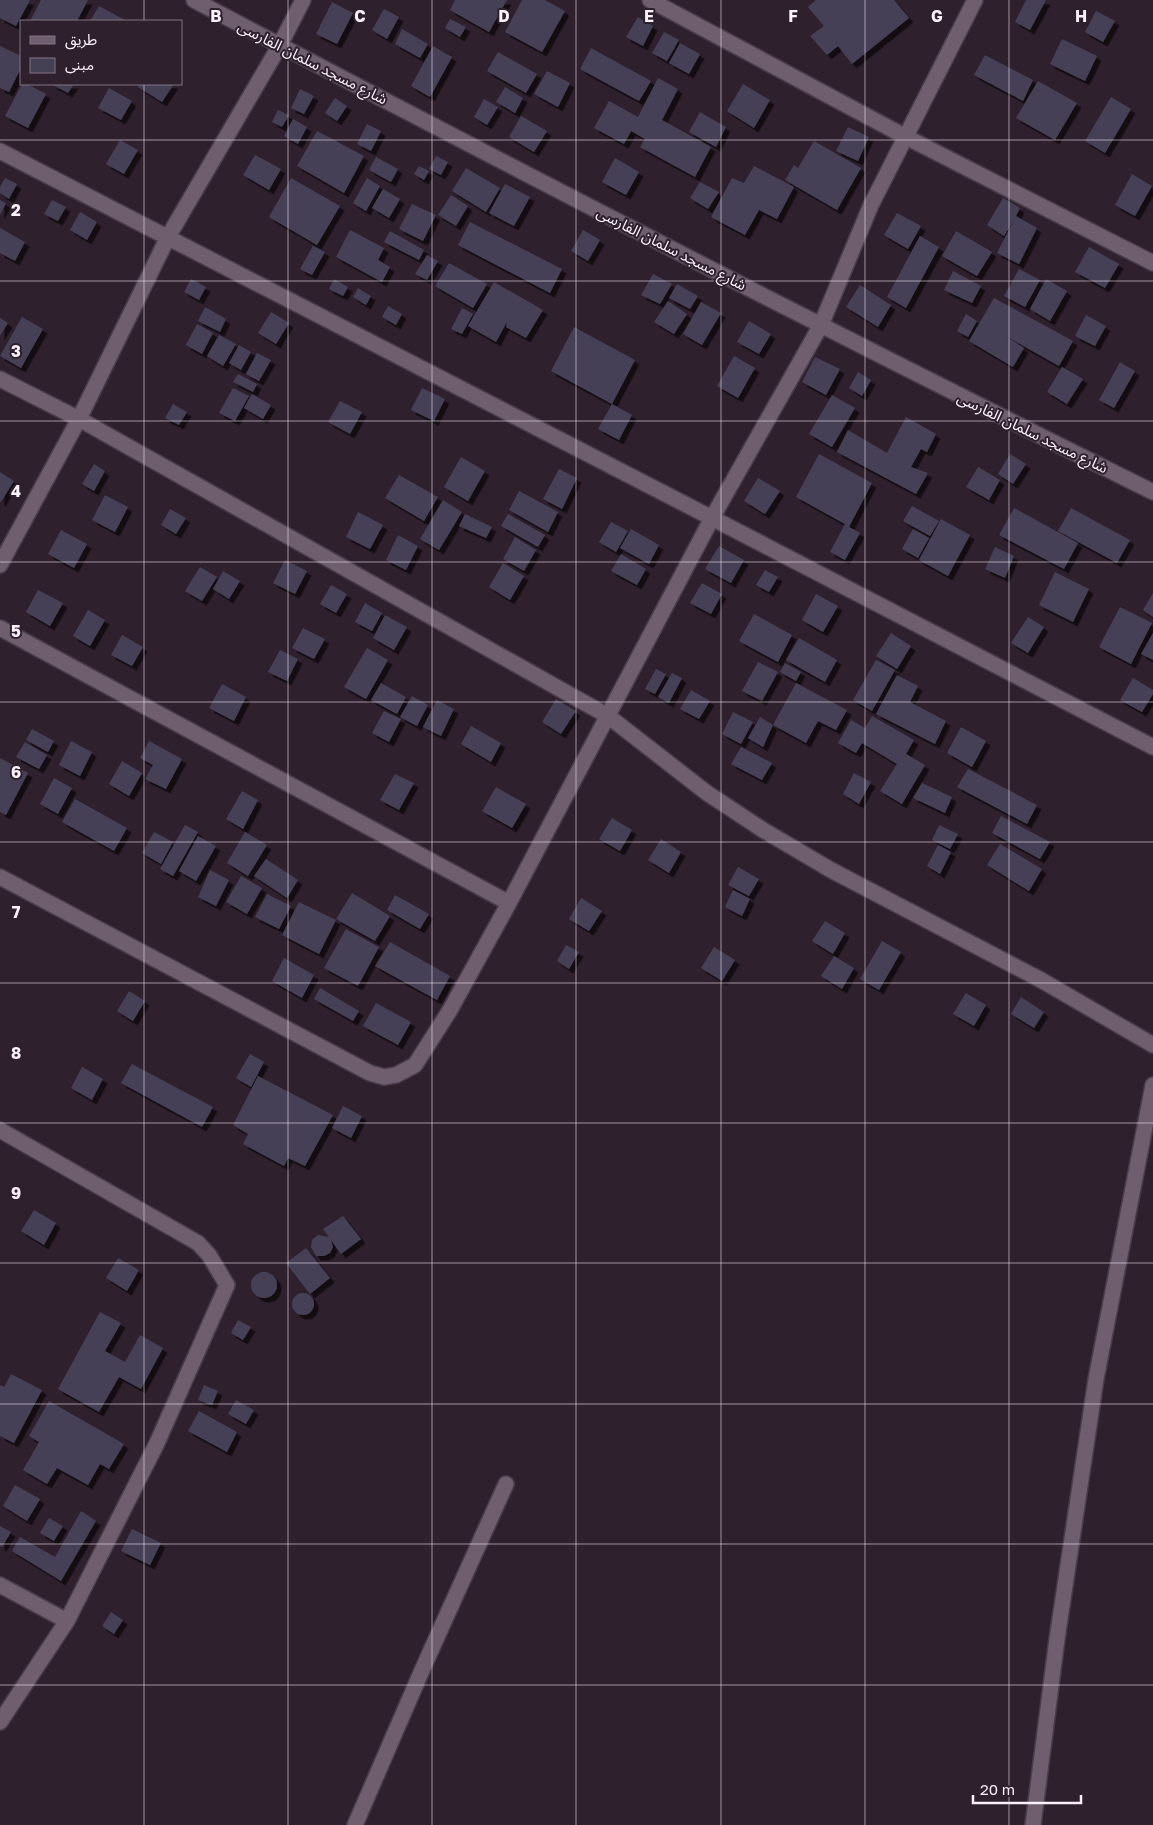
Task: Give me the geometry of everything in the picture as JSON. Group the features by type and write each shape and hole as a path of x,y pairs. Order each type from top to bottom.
{"street":[{"name":"شارع مسجد سلمان الفارسى","path":"194,0 821,325 1153,492"},
{"path":"0,565 79,419 168,237 280,45 303,0"},
{"path":"650,0 906,137 1153,263"},
{"path":"0,877 370,1073 384,1077 396,1075 415,1065 450,1010 509,903 712,518 821,325 871,205 975,0"},
{"path":"0,151 1153,747"},
{"path":"0,379 79,419 608,716 707,793 763,830 831,870 1041,980 1153,1044"},
{"path":"0,628 509,903"},
{"path":"1033,1825 1057,1639 1096,1379 1153,1086"},
{"path":"0,1130 198,1243 209,1254 226,1285 157,1443 67,1620 0,1722"},
{"path":"355,1825 506,1484"},
{"path":"0,1585 67,1620"}],"building":[{"path":"0,0 30,0 16,26 0,18"},
{"path":"41,0 88,0 78,20 31,20"},
{"path":"455,0 507,0 489,32 450,10"},
{"path":"522,0 545,0 565,11 542,52 505,32"},
{"path":"816,0 894,0 909,18 852,64 838,46 827,55 810,36 824,26 808,7"},
{"path":"1026,0 1046,0 1030,30 1015,22"},
{"path":"332,2 353,13 337,44 316,34"},
{"path":"99,6 125,20 91,20"},
{"path":"384,9 399,17 387,39 372,30"},
{"path":"1096,11 1115,21 1103,42 1085,32"},
{"path":"638,17 653,26 643,46 626,37"},
{"path":"450,19 466,27 460,37 445,28"},
{"path":"402,29 428,44 420,58 395,44"},
{"path":"664,32 679,40 667,61 652,53"},
{"path":"1062,39 1097,56 1085,81 1050,64"},
{"path":"680,43 700,54 689,74 669,63"},
{"path":"0,46 20,56 20,70 9,92 0,88"},
{"path":"433,46 452,57 430,97 411,86"},
{"path":"591,48 651,81 639,101 580,69"},
{"path":"498,52 537,74 526,93 487,71"},
{"path":"985,55 1033,80 1023,101 974,75"},
{"path":"547,71 570,83 558,107 534,94"},
{"path":"658,78 678,89 662,120 711,147 695,177 640,147 645,139 631,131 624,144 594,128 609,101 638,117"},
{"path":"1038,81 1077,103 1055,140 1016,118"},
{"path":"743,84 770,100 754,128 727,111"},
{"path":"21,85 29,85 46,94 28,128 5,116"},
{"path":"53,85 73,85 68,93"},
{"path":"139,85 173,85 162,102 138,87"},
{"path":"505,87 523,98 515,113 496,102"},
{"path":"109,88 132,101 121,120 98,108"},
{"path":"300,89 314,96 304,114 291,108"},
{"path":"1111,97 1131,109 1105,153 1085,141"},
{"path":"335,98 347,106 337,121 325,113"},
{"path":"484,99 498,107 487,125 474,117"},
{"path":"278,110 289,115 282,127 272,122"},
{"path":"700,112 726,127 716,147 689,132"},
{"path":"521,116 547,131 534,152 509,137"},
{"path":"293,119 307,127 298,144 284,136"},
{"path":"367,124 381,131 371,151 357,144"},
{"path":"848,127 869,137 858,161 836,151"},
{"path":"317,131 364,156 344,193 297,166"},
{"path":"120,140 138,150 124,174 106,164"},
{"path":"814,141 861,168 837,210 785,180 794,165 798,168"},
{"path":"255,155 281,169 269,190 243,175"},
{"path":"436,156 448,162 441,175 429,169"},
{"path":"376,157 398,169 391,182 369,170"},
{"path":"615,158 639,172 626,195 602,182"},
{"path":"419,166 429,171 424,180 414,174"},
{"path":"754,166 794,187 777,219 759,210 745,235 711,217 732,178 744,183"},
{"path":"466,168 500,188 486,212 452,191"},
{"path":"1132,174 1152,186 1135,216 1115,205"},
{"path":"5,178 17,184 9,199 0,193 0,187"},
{"path":"291,178 340,206 317,245 269,217"},
{"path":"367,178 380,186 366,211 353,203"},
{"path":"700,182 719,192 708,209 690,198"},
{"path":"505,184 530,197 514,226 489,213"},
{"path":"383,189 400,199 389,218 372,208"},
{"path":"451,195 468,206 456,226 438,215"},
{"path":"1003,198 1020,208 1016,216 1037,228 1019,264 997,253 1014,220 1004,236 987,225"},
{"path":"0,200 6,203 0,215"},
{"path":"52,200 66,207 58,221 44,214"},
{"path":"412,204 436,215 423,241 399,229"},
{"path":"80,212 97,222 87,240 70,230"},
{"path":"897,213 921,226 908,249 884,235"},
{"path":"470,222 562,269 550,293 458,245"},
{"path":"0,228 25,242 15,261 0,253"},
{"path":"350,230 384,248 378,260 390,267 382,282 336,257"},
{"path":"583,230 600,240 588,261 571,251"},
{"path":"390,231 424,250 419,260 384,242"},
{"path":"956,231 992,252 977,276 942,256"},
{"path":"920,236 939,247 906,308 887,297"},
{"path":"313,246 325,252 312,275 300,269"},
{"path":"1089,247 1119,264 1105,288 1075,272"},
{"path":"427,255 438,261 427,280 415,274"},
{"path":"449,263 487,284 473,308 435,286"},
{"path":"1019,269 1040,280 1025,307 1004,296"},
{"path":"953,271 981,286 972,303 944,290"},
{"path":"653,274 672,284 660,304 641,295"},
{"path":"191,279 206,287 199,300 184,292"},
{"path":"334,279 348,287 343,296 329,289"},
{"path":"1046,279 1067,291 1050,321 1030,309"},
{"path":"494,282 543,310 526,338 506,327 507,322 496,342 468,326"},
{"path":"677,284 698,296 690,309 669,298"},
{"path":"860,285 891,305 878,327 846,307"},
{"path":"358,288 371,296 366,305 353,297"},
{"path":"994,298 1073,341 1059,366 1004,335 1024,348 1013,367 969,341"},
{"path":"668,301 687,314 674,334 654,322"},
{"path":"701,302 721,313 702,345 683,334"},
{"path":"388,306 402,314 396,325 382,317"},
{"path":"205,307 226,319 220,332 198,321"},
{"path":"462,308 473,314 462,334 451,329"},
{"path":"271,312 289,323 276,344 258,333"},
{"path":"966,314 977,321 968,337 957,331"},
{"path":"1086,315 1106,326 1095,346 1075,336"},
{"path":"22,317 43,329 21,368 0,356"},
{"path":"0,318 8,323 0,336"},
{"path":"749,321 771,334 759,354 737,342"},
{"path":"197,324 213,333 202,354 186,345"},
{"path":"574,327 635,360 612,404 551,371"},
{"path":"219,335 236,344 223,366 207,356"},
{"path":"239,345 251,352 241,370 229,363"},
{"path":"257,353 271,360 259,381 246,374"},
{"path":"734,356 755,368 738,398 717,386"},
{"path":"815,357 840,369 826,395 802,382"},
{"path":"1120,362 1135,371 1114,408 1099,400"},
{"path":"1062,367 1083,379 1067,404 1047,392"},
{"path":"858,372 871,380 862,396 849,388"},
{"path":"238,374 257,384 253,392 233,382"},
{"path":"233,388 249,396 235,421 219,413"},
{"path":"422,388 445,399 434,421 411,410"},
{"path":"252,394 271,405 263,419 244,408"},
{"path":"832,395 855,408 832,447 809,434"},
{"path":"340,401 362,412 350,434 328,422"},
{"path":"173,404 187,412 179,425 165,418"},
{"path":"612,404 632,415 619,440 598,429"},
{"path":"906,417 936,434 927,452 921,449 911,467 928,473 916,494 837,452 848,430 887,453"},
{"path":"819,454 872,483 849,527 860,533 845,560 830,552 845,524 796,497"},
{"path":"1010,454 1026,464 1013,484 998,474"},
{"path":"461,457 485,471 468,501 444,487"},
{"path":"94,464 105,471 94,491 82,484"},
{"path":"978,467 1000,480 989,500 966,487"},
{"path":"559,469 577,478 562,509 543,499"},
{"path":"0,472 14,481 1,502 0,501"},
{"path":"399,475 438,497 424,521 385,498"},
{"path":"758,478 780,491 765,514 744,501"},
{"path":"519,491 558,512 548,532 509,510"},
{"path":"105,495 128,507 115,532 92,520"},
{"path":"443,500 462,512 439,550 420,539"},
{"path":"912,506 939,521 930,536 903,521"},
{"path":"1014,508 1078,543 1064,569 999,535"},
{"path":"1071,508 1130,540 1117,563 1058,531"},
{"path":"170,509 186,518 176,534 161,525"},
{"path":"358,512 383,525 370,549 346,537"},
{"path":"465,514 492,527 486,538 459,526"},
{"path":"508,514 545,535 538,547 501,526"},
{"path":"941,519 970,535 948,576 919,560"},
{"path":"611,522 628,531 616,552 599,542"},
{"path":"631,529 659,545 649,564 620,548"},
{"path":"913,529 929,538 918,558 902,549"},
{"path":"61,530 87,544 74,568 48,554"},
{"path":"398,535 418,546 406,570 386,560"},
{"path":"515,537 536,550 524,571 503,559"},
{"path":"719,546 744,560 731,583 705,569"},
{"path":"995,547 1014,556 1005,578 985,569"},
{"path":"621,554 646,569 637,585 611,571"},
{"path":"285,560 307,571 295,594 273,583"},
{"path":"503,563 524,576 510,600 489,587"},
{"path":"200,567 217,577 202,601 185,591"},
{"path":"765,570 778,577 769,592 756,585"},
{"path":"223,571 240,581 229,599 213,589"},
{"path":"1055,572 1089,589 1073,622 1039,605"},
{"path":"702,583 722,594 711,614 690,603"},
{"path":"331,585 347,594 336,613 320,604"},
{"path":"38,590 63,603 50,626 26,612"},
{"path":"1153,593 1153,617 1143,610"},
{"path":"816,594 838,606 823,632 802,620"},
{"path":"365,603 382,613 372,631 355,622"},
{"path":"1120,607 1152,623 1131,664 1099,647"},
{"path":"88,610 105,620 90,646 73,636"},
{"path":"754,614 792,635 778,662 739,641"},
{"path":"385,615 407,627 394,650 373,638"},
{"path":"1028,617 1044,627 1028,653 1011,643"},
{"path":"303,628 325,639 314,659 292,648"},
{"path":"891,633 911,646 897,669 876,656"},
{"path":"1153,633 1153,660 1141,654"},
{"path":"122,635 143,647 132,666 111,655"},
{"path":"799,638 837,660 825,682 786,660"},
{"path":"367,648 388,660 366,699 344,687"},
{"path":"280,650 298,659 287,681 268,672"},
{"path":"876,660 895,670 872,711 853,700"},
{"path":"758,662 778,672 762,701 742,691"},
{"path":"785,663 801,672 796,681 780,672"},
{"path":"656,669 666,674 655,694 645,689"},
{"path":"672,673 682,678 669,703 658,697"},
{"path":"897,675 918,686 910,702 946,721 935,744 876,714"},
{"path":"1133,678 1153,690 1153,694 1142,712 1120,700"},
{"path":"381,683 406,697 397,714 371,700"},
{"path":"796,683 847,710 836,730 818,721 806,743 773,725"},
{"path":"222,684 246,697 234,721 209,708"},
{"path":"691,690 710,701 699,719 680,709"},
{"path":"412,696 428,705 417,726 400,717"},
{"path":"556,699 576,711 561,734 542,722"},
{"path":"437,700 454,709 441,736 423,727"},
{"path":"384,711 401,719 389,742 372,733"},
{"path":"733,712 753,722 741,744 722,734"},
{"path":"872,716 914,740 906,754 925,765 902,804 880,791 897,764 862,743 856,753 838,743 851,720 865,728"},
{"path":"760,717 773,725 763,747 748,738"},
{"path":"471,726 501,743 491,762 461,744"},
{"path":"961,727 986,741 972,767 947,753"},
{"path":"32,729 54,741 48,752 26,740"},
{"path":"71,741 92,752 80,776 59,765"},
{"path":"149,741 182,759 166,789 145,779 153,765 140,758"},
{"path":"25,742 47,755 39,769 16,757"},
{"path":"741,747 772,763 762,780 731,764"},
{"path":"0,758 28,773 6,815 0,812"},
{"path":"122,761 142,773 129,796 109,784"},
{"path":"968,769 1037,805 1027,824 957,787"},
{"path":"854,773 871,782 859,804 843,794"},
{"path":"395,774 414,783 399,810 380,800"},
{"path":"54,778 72,788 58,814 40,804"},
{"path":"922,783 952,797 945,813 913,798"},
{"path":"496,787 526,804 512,828 482,811"},
{"path":"242,791 258,800 243,829 226,819"},
{"path":"75,799 127,828 114,851 62,822"},
{"path":"1001,816 1050,842 1040,859 992,833"},
{"path":"612,818 632,830 620,851 599,839"},
{"path":"185,825 198,832 173,876 160,869"},
{"path":"939,825 958,834 950,849 932,840"},
{"path":"154,832 173,842 161,864 142,853"},
{"path":"245,832 267,845 248,876 227,863"},
{"path":"198,836 216,846 196,881 179,871"},
{"path":"661,839 681,852 669,873 648,860"},
{"path":"1000,844 1042,869 1029,891 987,865"},
{"path":"938,845 951,852 940,874 927,866"},
{"path":"266,859 298,880 287,898 254,876"},
{"path":"738,867 759,879 749,896 728,885"},
{"path":"210,870 229,880 216,906 198,897"},
{"path":"241,876 262,888 247,914 226,902"},
{"path":"733,890 750,899 742,916 725,907"},
{"path":"352,893 390,916 375,941 336,919"},
{"path":"267,894 291,906 279,929 255,917"},
{"path":"395,895 429,914 420,929 387,910"},
{"path":"581,898 602,911 589,931 569,919"},
{"path":"299,902 336,920 319,954 282,935"},
{"path":"825,921 845,933 833,954 812,941"},
{"path":"346,929 379,947 358,986 324,968"},
{"path":"882,941 901,952 879,990 860,979"},
{"path":"390,942 450,976 437,1000 375,966"},
{"path":"566,945 579,952 569,969 557,961"},
{"path":"714,947 735,960 722,981 701,968"},
{"path":"834,956 854,968 842,989 821,976"},
{"path":"284,958 314,975 302,998 272,981"},
{"path":"320,988 359,1011 353,1021 314,999"},
{"path":"129,991 145,1001 133,1021 117,1011"},
{"path":"966,993 986,1005 974,1026 953,1014"},
{"path":"1021,997 1044,1012 1034,1028 1011,1014"},
{"path":"376,1003 411,1022 398,1045 363,1026"},
{"path":"250,1054 264,1062 251,1087 236,1078"},
{"path":"132,1064 213,1107 202,1127 121,1083"},
{"path":"82,1067 103,1079 92,1100 71,1088"},
{"path":"258,1076 333,1115 305,1166 288,1158 284,1166 243,1144 248,1134 233,1125"},
{"path":"343,1106 362,1116 351,1138 332,1128"},
{"path":"34,1210 56,1223 44,1245 21,1231"},
{"path":"343,1216 361,1239 341,1254 331,1240 333,1247 330,1253 324,1256 316,1256 311,1247 312,1240 318,1235 329,1237 323,1229"},
{"path":"306,1248 330,1278 310,1294 286,1263"},
{"path":"118,1258 139,1270 127,1291 106,1278"},
{"path":"264,1272 273,1276 277,1285 273,1294 264,1298 255,1294 251,1285 255,1276"},
{"path":"303,1293 311,1296 314,1304 311,1312 303,1315 295,1312 292,1304 295,1296"},
{"path":"100,1312 121,1323 105,1351 125,1362 140,1335 163,1348 141,1389 119,1377 99,1412 58,1389"},
{"path":"238,1320 251,1327 243,1340 231,1333"},
{"path":"11,1374 42,1390 14,1443 0,1436 0,1385 4,1387"},
{"path":"204,1385 218,1391 212,1405 198,1400"},
{"path":"236,1400 254,1410 246,1424 228,1414"},
{"path":"49,1401 124,1444 109,1469 100,1464 88,1485 57,1468 47,1484 23,1470 39,1442 29,1436"},
{"path":"199,1411 237,1432 227,1452 188,1431"},
{"path":"15,1485 40,1499 27,1521 3,1506"},
{"path":"81,1511 96,1521 61,1581 12,1551 20,1537 55,1557"},
{"path":"49,1518 63,1526 54,1541 40,1533"},
{"path":"0,1526 11,1532 2,1547 0,1546"},
{"path":"132,1529 161,1543 150,1565 121,1551"},
{"path":"111,1612 123,1620 114,1634 102,1626"}]}
